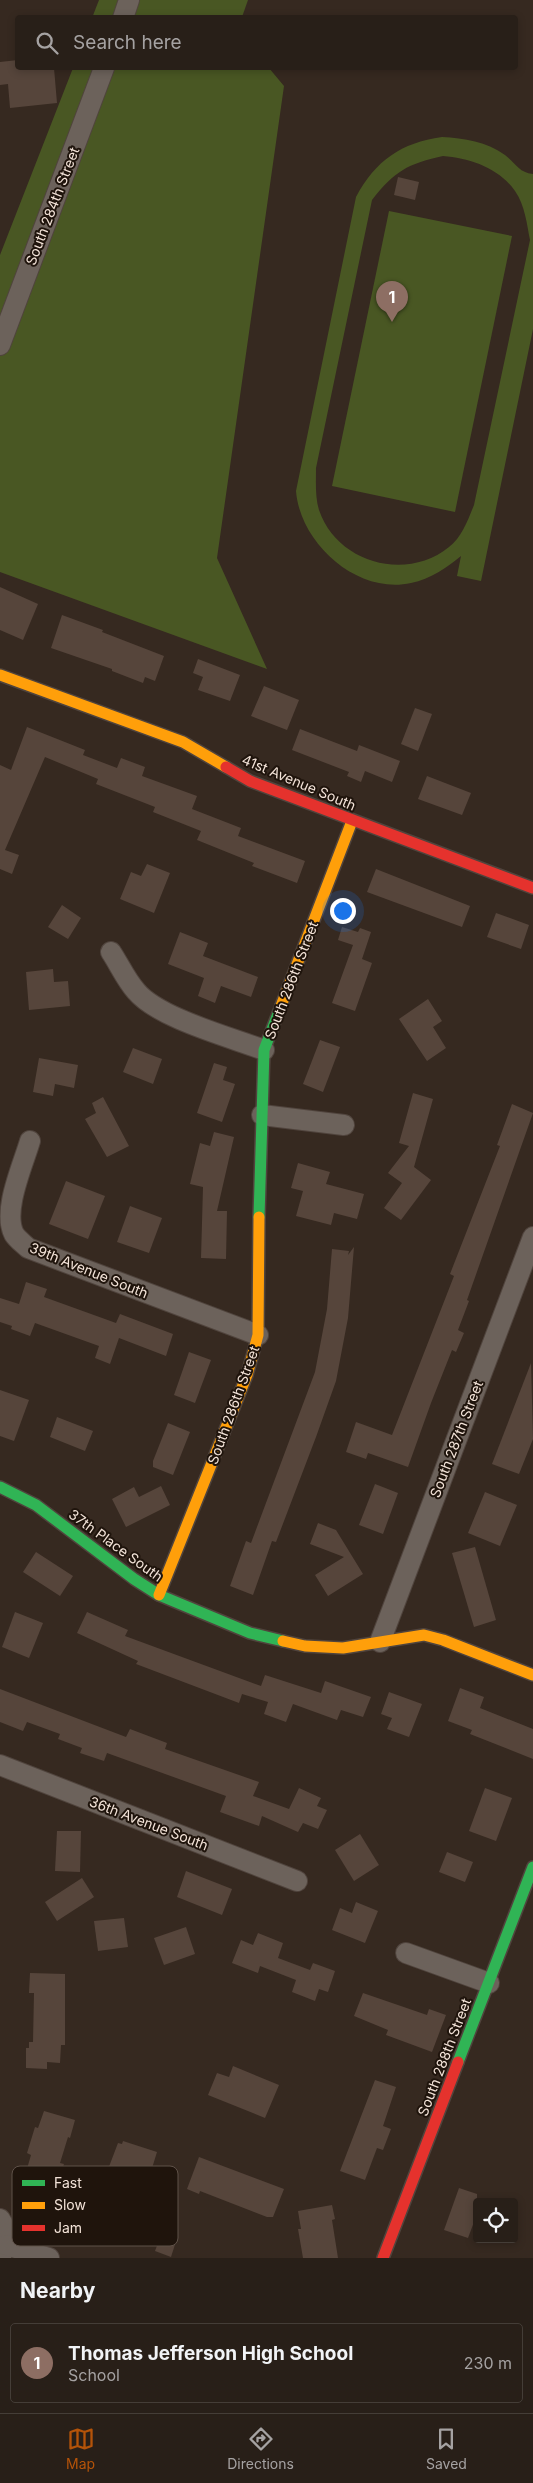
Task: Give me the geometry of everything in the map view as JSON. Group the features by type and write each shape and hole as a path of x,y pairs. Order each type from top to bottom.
{"street":[{"path":"124,15 129,0"},
{"name":"South 284th Street","path":"0,345 103,70"},
{"name":"41st Avenue South","path":"0,675 183,742 250,781 533,888"},
{"name":"South 286th Street","path":"159,1595 247,1375 258,1335 264,1050 352,821"},
{"path":"111,952 136,991 152,1005 178,1018 264,1050"},
{"path":"262,1115 344,1125"},
{"name":"39th Avenue South","path":"30,1141 11,1204 10,1223 14,1236 28,1248 258,1335"},
{"name":"South 287th Street","path":"380,1642 533,1237"},
{"name":"37th Place South","path":"1,1490 36,1505 134,1579 159,1595 250,1633 305,1646 343,1648 424,1635 533,1674"},
{"name":"36th Avenue South","path":"0,1765 297,1881"},
{"name":"South 288th Street","path":"383,2258 533,1867"},
{"path":"406,1953 489,1983"},
{"path":"0,2219 6,2234 3,2251 49,2258"}],"green space":[{"path":"99,0 248,0 243,15 93,15"},
{"path":"72,70 271,70 284,86 217,558 267,669 0,572 0,255"},
{"path":"442,137 483,144 505,155 524,171 533,174 533,329 481,581 457,576 461,556 444,569 425,579 411,583 391,585 371,581 352,573 335,561 320,546 308,529 300,510 296,491 356,197 381,163 402,149","holes":["443,156 473,162 492,170 508,183 521,202 530,240 474,505 467,522 454,543 432,558 394,565 375,562 357,554 341,543 328,528 319,510 316,468 372,200 395,175 403,170 420,162"]},
{"path":"389,211 512,236 455,512 332,486"}],"building":[{"path":"15,60 15,70 54,70 57,103 10,108 8,84 0,85 0,62"},
{"path":"398,177 419,182 415,200 394,195"},
{"path":"0,587 38,604 23,640 0,630"},
{"path":"62,615 164,656 155,681 145,677 143,683 112,671 112,669 51,648"},
{"path":"198,659 240,675 230,701 198,690 203,677 193,673"},
{"path":"264,686 299,700 287,730 251,716"},
{"path":"415,708 432,714 418,751 401,744"},
{"path":"27,727 85,750 83,755 117,768 121,758 145,767 142,776 197,796 192,809 241,828 238,836 305,861 297,883 252,866 254,863 197,840 201,831 153,812 155,807 96,784 98,779 45,757 5,850 19,855 12,874 0,869 0,765 11,770"},
{"path":"300,729 357,751 359,745 400,761 392,782 365,771 361,782 347,776 349,772 292,750"},
{"path":"427,776 471,793 462,815 418,799"},
{"path":"147,864 170,873 154,913 120,899 131,872 141,876"},
{"path":"376,869 470,906 462,927 367,892"},
{"path":"62,905 81,918 68,939 48,927"},
{"path":"496,913 529,925 521,949 487,937"},
{"path":"342,927 358,932 360,928 371,932 362,959 372,963 355,1011 332,1003 353,945 338,940"},
{"path":"180,932 208,943 203,956 258,977 251,997 221,986 215,1003 198,996 204,978 168,964"},
{"path":"53,969 54,982 68,981 70,1006 29,1010 26,972"},
{"path":"428,999 442,1021 433,1027 446,1048 427,1061 399,1019"},
{"path":"320,1040 340,1047 323,1092 303,1084"},
{"path":"133,1048 162,1059 153,1084 123,1072"},
{"path":"39,1058 78,1065 74,1088 55,1084 53,1096 33,1092"},
{"path":"214,1063 227,1067 223,1080 235,1084 222,1122 197,1113"},
{"path":"413,1093 433,1099 414,1167 431,1180 401,1220 384,1208 402,1183 388,1173 409,1146 399,1143"},
{"path":"103,1097 129,1146 107,1157 85,1119 96,1113 92,1103"},
{"path":"512,1104 533,1113 467,1300 469,1301 458,1330 464,1333 456,1352 452,1350 408,1467 368,1453 366,1459 346,1452 356,1422 392,1435 454,1276 450,1274 500,1146 497,1145"},
{"path":"214,1132 234,1137 217,1211 227,1211 226,1259 201,1258 203,1187 190,1184 200,1143 210,1146"},
{"path":"298,1163 330,1172 326,1184 364,1194 357,1219 334,1213 331,1225 296,1216 303,1191 291,1188"},
{"path":"66,1181 105,1196 88,1239 49,1224"},
{"path":"130,1206 162,1218 149,1253 117,1242"},
{"path":"354,1247 348,1318 336,1381 276,1542 272,1541 253,1595 230,1586 246,1541 251,1543 315,1372 327,1309 332,1249 349,1251 348,1255"},
{"path":"26,1282 47,1289 44,1297 116,1323 120,1314 173,1334 166,1356 119,1338 110,1364 95,1358 99,1346 35,1323 30,1336 11,1329 12,1326 0,1322 0,1298 19,1304"},
{"path":"189,1352 211,1360 195,1403 174,1395"},
{"path":"531,1363 533,1439 519,1474 492,1464"},
{"path":"0,1390 29,1400 14,1441 0,1436"},
{"path":"57,1417 93,1431 85,1451 50,1437"},
{"path":"168,1423 190,1432 173,1475 153,1467 153,1461"},
{"path":"375,1484 398,1493 383,1534 359,1525"},
{"path":"161,1486 170,1505 126,1527 112,1499 134,1487 139,1497"},
{"path":"485,1492 517,1505 500,1546 468,1533"},
{"path":"318,1523 336,1530 363,1574 328,1596 315,1575 344,1557 310,1544"},
{"path":"475,1547 496,1620 474,1627 452,1553"},
{"path":"36,1552 73,1576 60,1596 23,1572"},
{"path":"15,1612 43,1623 29,1658 2,1647"},
{"path":"87,1612 128,1630 125,1636 261,1686 265,1675 321,1693 325,1681 371,1697 363,1717 341,1710 337,1720 293,1704 286,1722 264,1714 268,1702 242,1694 239,1703 136,1664 138,1661 77,1633"},
{"path":"460,1688 484,1697 480,1708 533,1729 533,1759 470,1734 472,1730 448,1721"},
{"path":"0,1689 126,1737 130,1729 167,1743 165,1749 259,1782 253,1796 289,1809 299,1788 321,1798 317,1806 327,1810 318,1829 303,1823 298,1832 262,1816 259,1826 220,1812 226,1796 107,1753 104,1761 80,1753 82,1748 58,1739 60,1734 27,1722 23,1731 0,1722"},
{"path":"389,1692 422,1704 409,1737 387,1729 392,1718 381,1714"},
{"path":"485,1788 512,1798 496,1841 469,1831"},
{"path":"57,1831 81,1831 80,1872 55,1871"},
{"path":"360,1834 379,1865 354,1881 335,1850"},
{"path":"447,1852 473,1862 465,1882 439,1872"},
{"path":"186,1871 232,1889 222,1915 177,1897"},
{"path":"82,1878 94,1897 57,1921 45,1902"},
{"path":"356,1902 378,1911 365,1943 332,1930 340,1908 352,1913"},
{"path":"124,1918 128,1947 98,1951 94,1921"},
{"path":"186,1927 195,1954 164,1965 154,1938"},
{"path":"258,1933 283,1943 278,1958 310,1970 313,1963 335,1971 328,1992 319,1989 315,2001 292,1992 296,1980 260,1966 258,1973 232,1963 241,1940 253,1945"},
{"path":"30,1973 65,1974 65,2045 61,2045 60,2063 47,2062 47,2069 26,2068 26,2048 29,2048 29,2042 33,2042 34,1993 29,1993"},
{"path":"363,1993 427,2015 429,2009 446,2015 432,2052 386,2035 388,2030 354,2016"},
{"path":"233,2066 279,2085 265,2118 208,2095 217,2073 229,2077"},
{"path":"375,2080 396,2087 383,2126 391,2129 383,2150 377,2148 365,2180 340,2171"},
{"path":"44,2111 75,2120 60,2163 64,2164 63,2166 28,2166 31,2155 27,2153 35,2127 38,2128"},
{"path":"123,2141 157,2152 153,2166 109,2166 118,2143 122,2144"},
{"path":"199,2157 284,2189 273,2217 267,2217 200,2191 199,2194 187,2189"},
{"path":"459,2188 477,2194 477,2198 473,2198 473,2225 468,2238 444,2230"},
{"path":"332,2205 335,2219 332,2220 338,2258 303,2258 298,2229 301,2229 298,2211"},
{"path":"157,2246 174,2246 171,2257 155,2251"}],"traffic: fast":[{"path":"259,1217 264,1050 281,1006"},
{"path":"0,1487 36,1505 134,1579 159,1595 250,1633 283,1641"},
{"path":"458,2062 533,1867"}],"traffic: slow":[{"path":"0,675 183,742 226,767"},
{"path":"281,1006 352,821"},
{"path":"159,1595 247,1375 258,1335 259,1217"},
{"path":"283,1641 305,1646 343,1648 424,1635 443,1640 533,1675"}],"traffic: jam":[{"path":"226,767 250,781 533,888"},
{"path":"383,2258 458,2062"}],"place":[{"name":"Thomas Jefferson High School","path":"392,322"}]}
